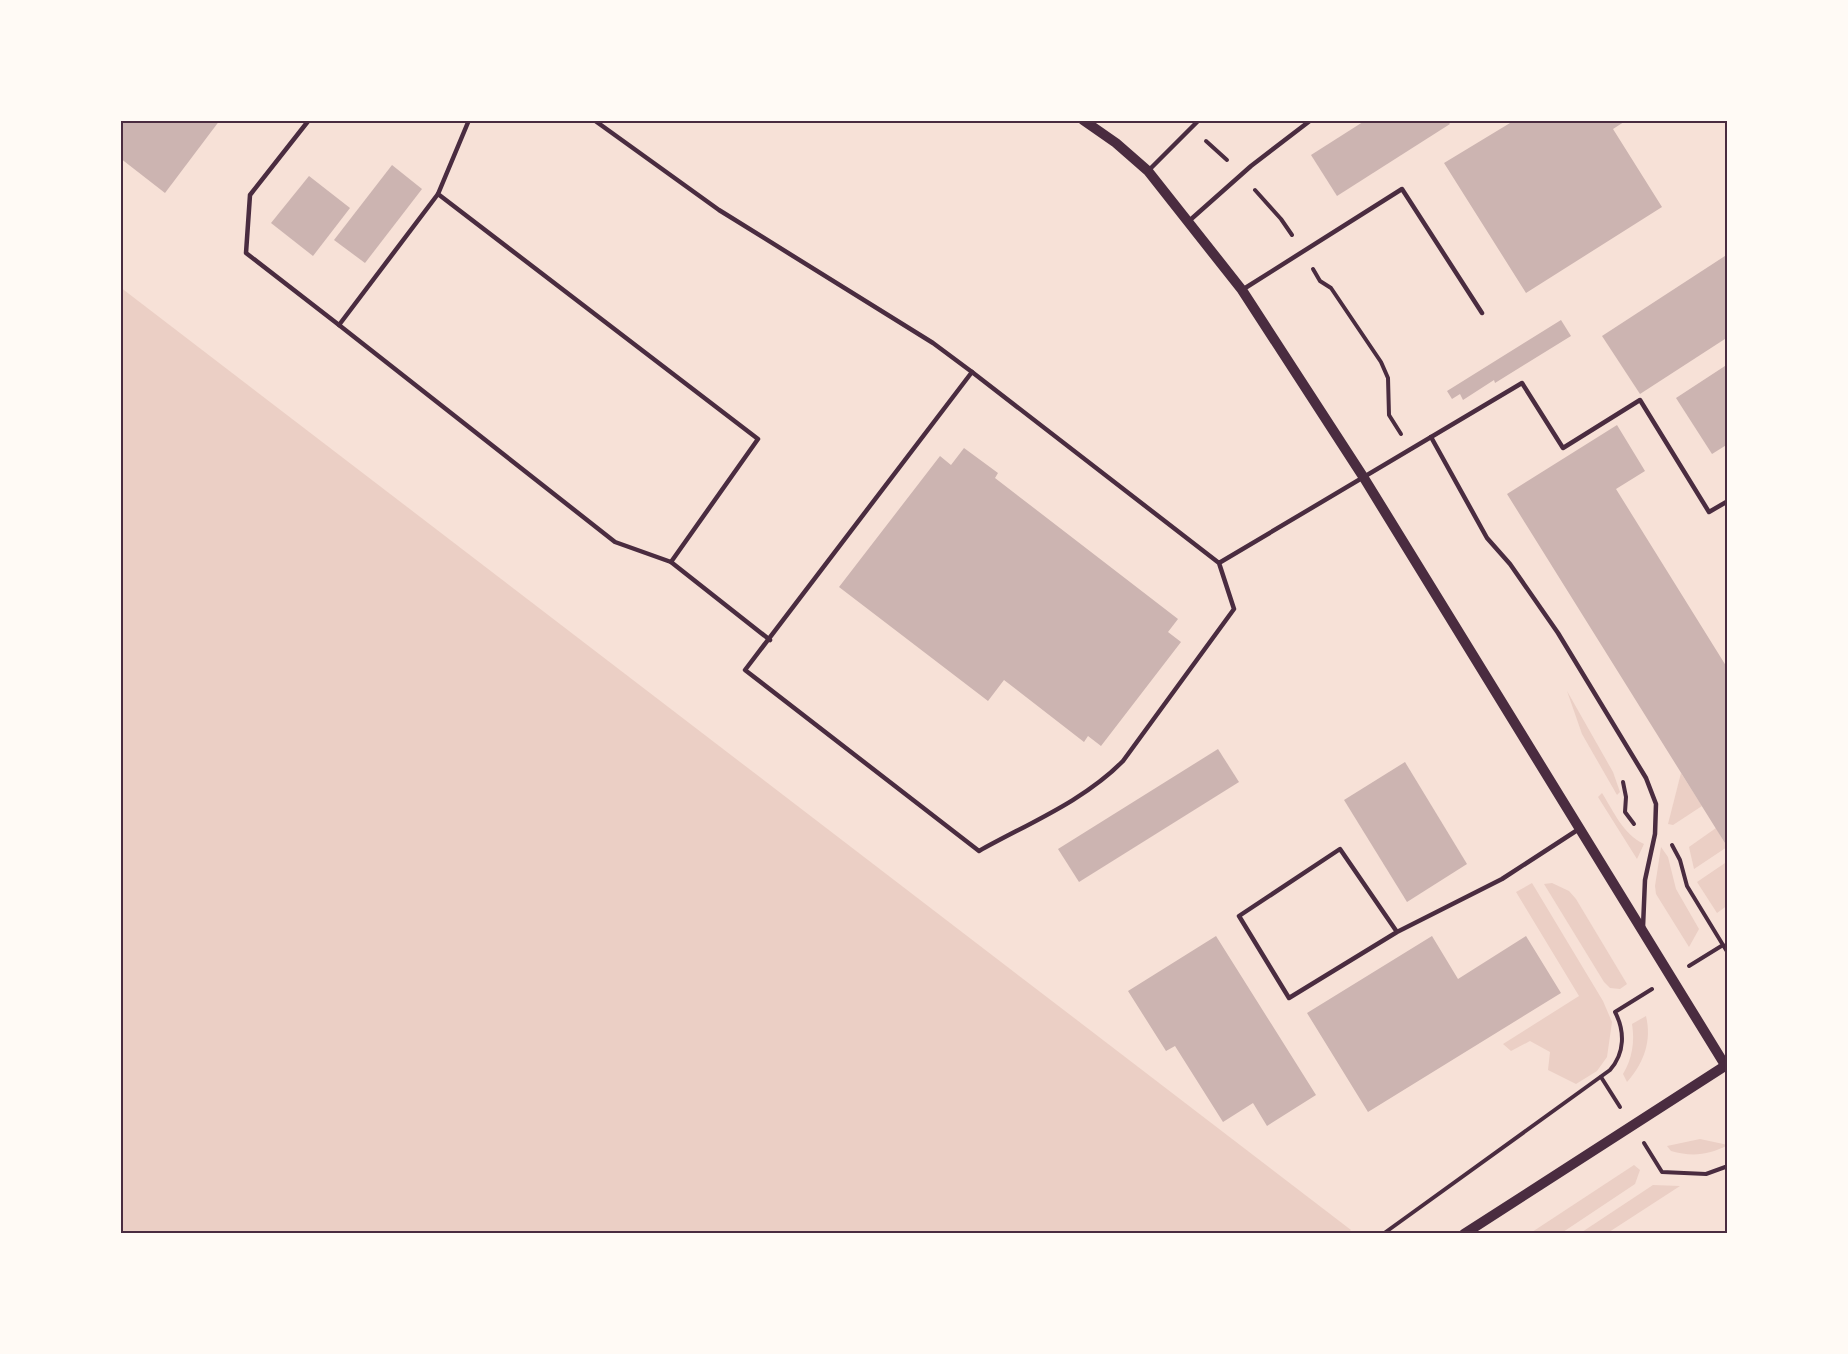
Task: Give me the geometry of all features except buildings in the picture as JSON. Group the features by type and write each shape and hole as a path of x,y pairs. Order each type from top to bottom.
{"street":[{"path":"1083,120 1116,143"},
{"path":"1094,120 1148,171 1242,290 1364,477 1579,829 1727,1064 1464,1234"}],"lane":[{"path":"309,120 250,195 246,253 615,542 671,562 770,640"},
{"path":"339,326 438,194 469,120"},
{"path":"594,120 719,210 933,343 972,372 1219,563 1234,609 1123,761 1107,777 1088,790 980,851 745,670 972,372"},
{"path":"1148,171 1198,120"},
{"path":"1189,221 1251,166 1311,120"},
{"path":"1242,290 1402,189 1482,313"},
{"path":"438,194 758,439 671,562"},
{"path":"1219,563 1522,383 1563,448 1640,400 1709,512 1728,501"},
{"path":"1431,437 1487,538 1510,564 1558,633 1646,778 1656,804 1655,834 1645,880 1643,930"},
{"path":"1396,932 1340,849 1239,916 1290,998 1396,932 1502,879 1579,829"}],"path":[{"path":"1625,812 1638,827 1665,838 1676,850 1687,886 1728,953"},
{"path":"1697,962 1723,945"},
{"path":"1383,1234 1616,1064 1620,1055 1622,1025 1615,1012 1638,998"},
{"path":"1601,1077 1612,1095"},
{"path":"1651,1154 1662,1172 1706,1174 1726,1167 1728,1176"}],"shaded area":[{"path":"120,287 1351,1230 1347,1234 120,1234"},
{"path":"1567,691 1613,772 1620,792 1617,795 1582,734"},
{"path":"1681,773 1702,806 1673,825 1668,824"},
{"path":"1602,793 1625,828 1644,844 1637,859 1598,797"},
{"path":"1716,828 1727,847 1694,869 1689,847"},
{"path":"1661,847 1668,857 1676,889 1699,929 1689,947 1656,894 1655,886"},
{"path":"1728,861 1728,905 1717,913 1697,882"},
{"path":"1532,883 1603,1001 1612,1022 1607,1057 1597,1071 1576,1084 1548,1070 1550,1052 1530,1041 1511,1051 1503,1044 1579,996 1516,892"},
{"path":"1552,883 1569,891 1576,899 1627,984 1620,989 1610,988 1604,982 1544,884"},
{"path":"1646,1016 1648,1034 1645,1051 1638,1067 1627,1082 1623,1074 1632,1050 1632,1024"},
{"path":"1700,1139 1728,1145 1707,1153 1693,1154 1671,1151 1667,1146"},
{"path":"1634,1165 1640,1170 1635,1184 1560,1234 1529,1234"},
{"path":"1653,1185 1680,1186 1606,1234 1579,1234"}]}
